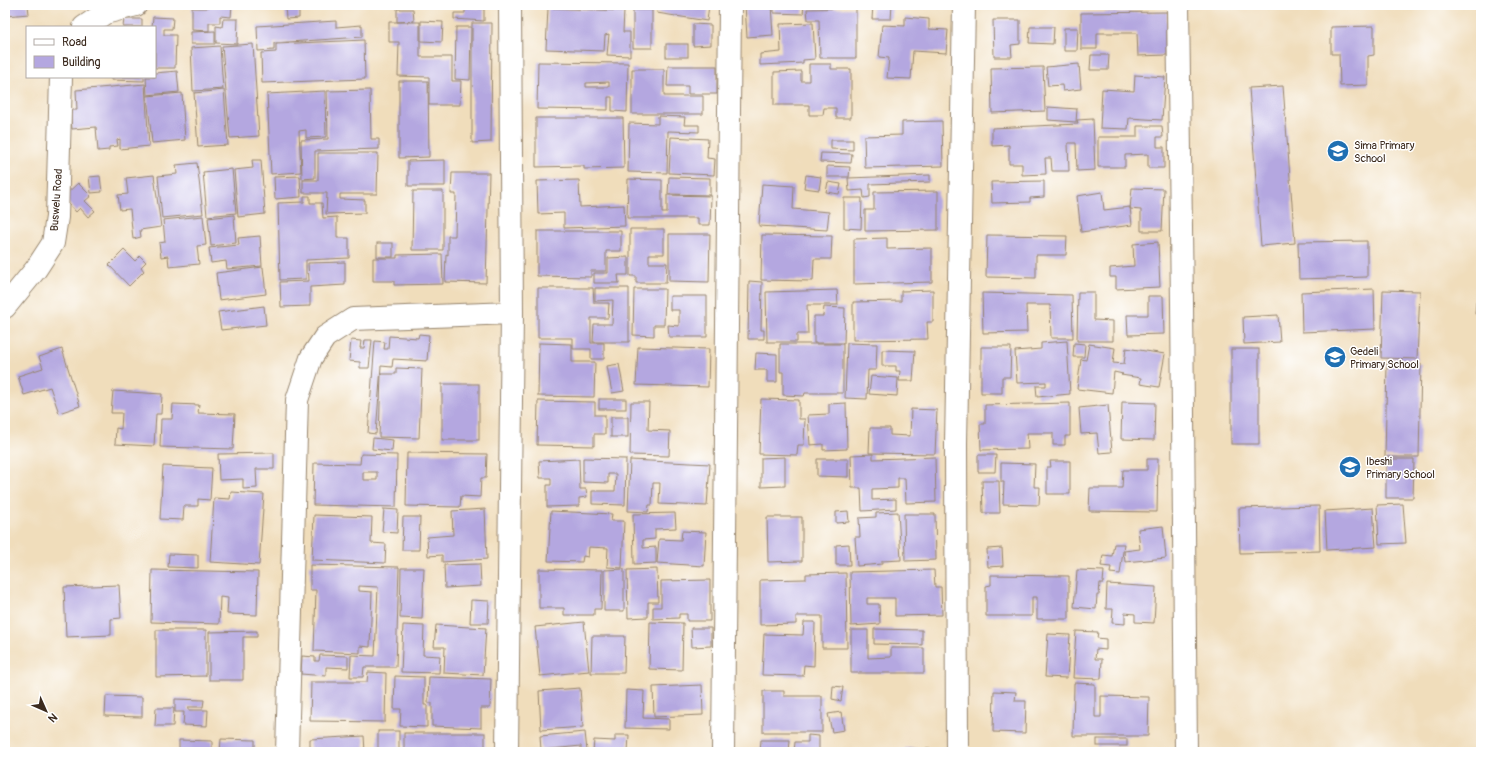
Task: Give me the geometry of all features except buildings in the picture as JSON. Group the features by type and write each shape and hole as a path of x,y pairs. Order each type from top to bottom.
{"street":[{"path":"86,26 105,13 136,5"},
{"path":"508,752 512,314 510,5"},
{"path":"723,752 730,5"},
{"path":"957,752 956,443 964,5"},
{"path":"1178,5 1183,311 1186,752"},
{"name":"Buswelu Road","path":"5,307 36,269 53,243 57,217 61,78"},
{"path":"287,752 297,400 311,358 325,337 353,319 512,314"}],"place":[{"name":"Sima Primary School","path":"1338,151"},
{"name":"Gedeli Primary School","path":"1335,357"},
{"name":"Ibeshi Primary School","path":"1350,467"}]}
